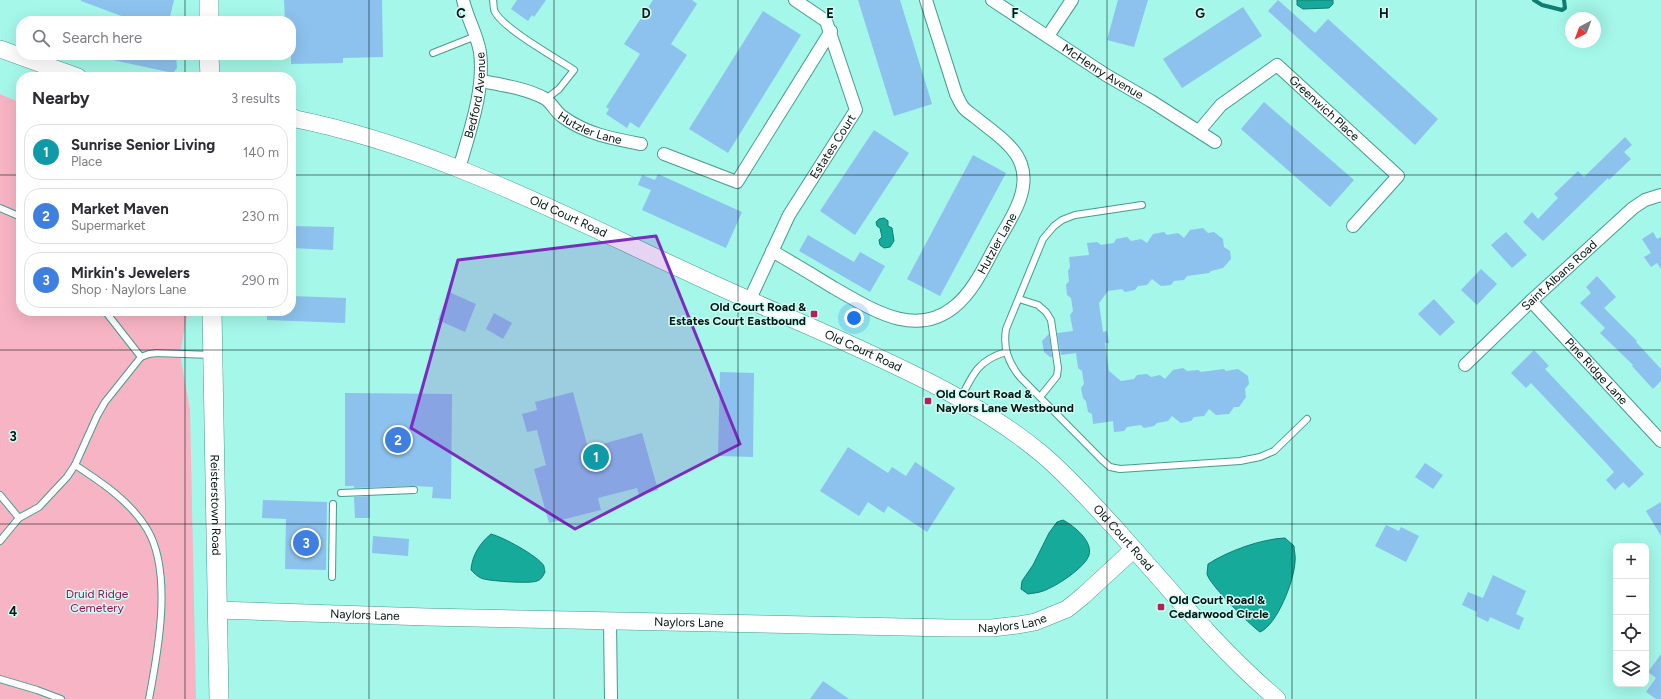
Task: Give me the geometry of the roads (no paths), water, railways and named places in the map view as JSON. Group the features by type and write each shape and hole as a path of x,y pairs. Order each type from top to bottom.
{"main road":[{"path":"209,0 209,16"},
{"path":"0,49 16,55"},
{"path":"31,60 64,72"},
{"path":"210,60 210,72"},
{"name":"Old Court Road","path":"296,120 354,133 424,155 459,169 595,228 695,276 904,368 961,398 1008,428 1042,455 1072,482 1218,642 1255,680 1277,699"},
{"name":"Reisterstown Road","path":"212,316 219,699"},
{"name":"Naylors Lane","path":"217,610 420,617 992,628 1035,622 1067,608 1083,596 1134,549"}],"street":[{"name":"Bedford Avenue","path":"459,169 481,81 480,51 464,0"},
{"name":"Estates Court","path":"750,300 789,215 856,110 831,31 826,21 795,0"},
{"name":"Hutzler Lane","path":"772,251 867,306 885,315 900,319 917,321 930,319 944,314 954,307 975,283 1018,205 1024,176 1021,164 1016,154 1007,144 963,107 956,94 926,0"},
{"name":"McHenry Avenue","path":"992,0 1106,75 1198,130 1215,142"},
{"path":"1048,36 1072,0"},
{"path":"664,154 737,182 831,31"},
{"name":"Greenwich Place","path":"1198,130 1221,105 1277,65 1398,176 1353,226"},
{"path":"481,81 525,90 546,99"},
{"name":"Hutzler Lane","path":"546,99 558,113 573,124 607,138 641,144"},
{"name":"Saint Albans Road","path":"1465,365 1633,208 1645,200 1661,195"},
{"name":"Pine Ridge Lane","path":"1531,302 1661,441"},
{"path":"610,621 611,699"}],"lane":[{"path":"493,0 494,11 501,20 574,70 559,90 546,99"},
{"path":"432,53 476,36"},
{"path":"1142,205 1075,215 1062,220 1054,226 1044,239 1006,329 1004,339 1006,352 1011,364 1040,397 1102,460 1110,467 1120,469 1240,461 1260,457 1274,451 1307,419"},
{"path":"0,208 16,215"},
{"path":"1019,299 1038,305 1046,312 1051,320 1058,368 1057,376 1040,397"},
{"path":"109,316 141,357"},
{"path":"961,398 980,366 993,356 1006,352"},
{"path":"0,541 19,518 39,507 67,477 75,464 105,402 141,357 156,353 213,356"},
{"path":"75,464 107,487 128,505 147,529 156,549 160,570 161,602 158,646 149,699"},
{"path":"341,493 414,490"},
{"path":"0,495 19,518"},
{"path":"332,577 333,504"},
{"path":"0,679 61,699"}],"waterway":[{"path":"1534,0 1542,5 1562,10 1565,8 1564,0"}],"place":[{"name":"Old Court Road & Estates Court Eastbound","path":"814,314"},
{"name":"Old Court Road & Naylors Lane Westbound","path":"928,401"},
{"name":"Market Maven","path":"398,440"},
{"name":"Sunrise Senior Living","path":"596,457"},
{"name":"Mirkin's Jewelers","path":"306,543"},
{"name":"Old Court Road & Cedarwood Circle","path":"1161,607"}],"park label":[{"name":"Druid Ridge Cemetery","path":"97,601"}]}
